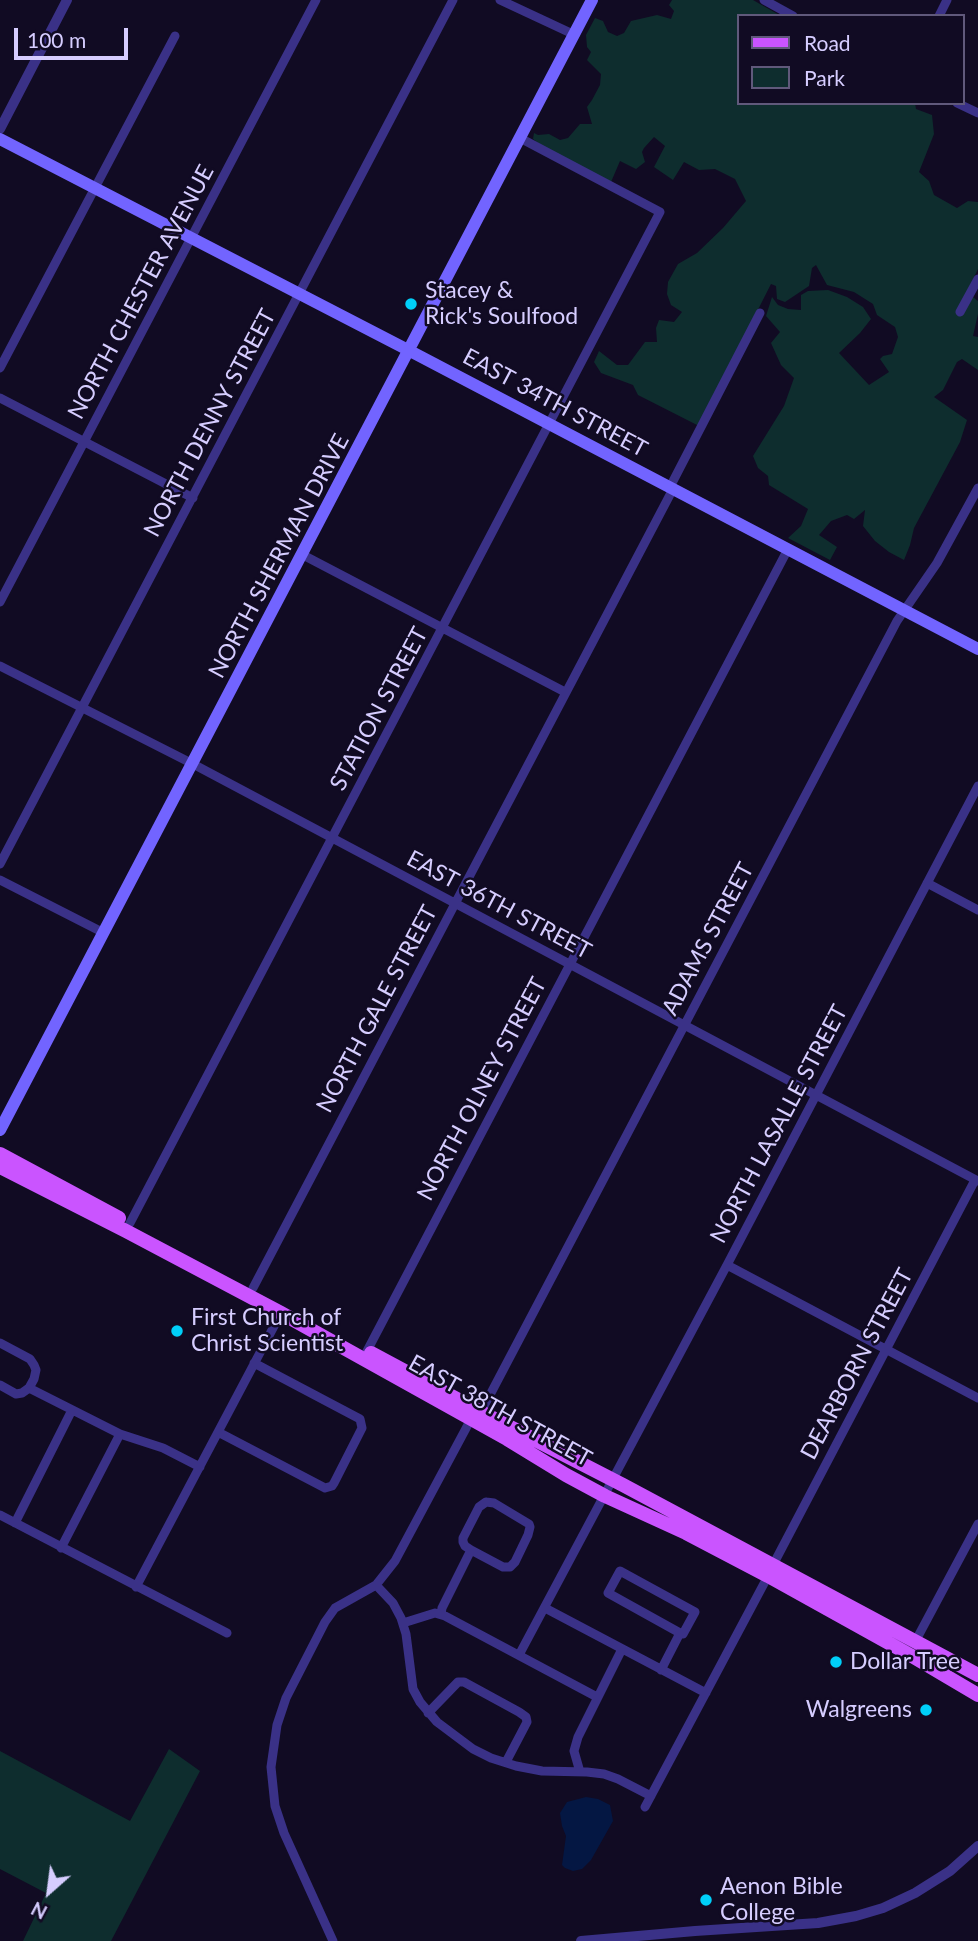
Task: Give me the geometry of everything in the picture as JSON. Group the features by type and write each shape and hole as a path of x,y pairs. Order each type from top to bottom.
{"main road":[{"name":"NORTH SHERMAN DRIVE","path":"0,1130 592,0"},
{"name":"EAST 34TH STREET","path":"0,139 978,649"},
{"name":"EAST 38TH STREET","path":"0,1154 367,1350 605,1496 770,1571 978,1675"},
{"name":"EAST 38TH STREET","path":"0,1167 476,1416 613,1481 978,1695"}],"street":[{"path":"0,129 67,0"},
{"name":"NORTH CHESTER AVENUE","path":"0,602 316,0"},
{"name":"NORTH DENNY STREET","path":"0,864 453,0"},
{"path":"500,0 575,35"},
{"path":"767,1 790,14"},
{"path":"0,368 174,36"},
{"path":"961,105 978,113"},
{"name":"STATION STREET","path":"130,1223 660,212 520,138"},
{"path":"960,312 978,279"},
{"name":"NORTH GALE STREET","path":"253,1289 672,488 760,313"},
{"path":"0,398 193,498"},
{"name":"ADAMS STREET","path":"376,1585 404,1547 476,1416 904,610 937,563 978,488"},
{"name":"NORTH OLNEY STREET","path":"367,1350 788,549"},
{"path":"303,555 565,692"},
{"name":"EAST 36TH STREET","path":"0,666 193,764 977,1181"},
{"name":"NORTH LASALLE STREET","path":"519,1655 978,786"},
{"path":"0,880 104,933"},
{"path":"927,883 978,910"},
{"name":"DEARBORN STREET","path":"645,1807 977,1181"},
{"path":"727,1265 978,1398"},
{"path":"136,1587 281,1313"},
{"path":"0,1343 32,1361 35,1374 29,1388 22,1393 16,1394 0,1385"},
{"path":"218,1432 322,1487 328,1488 334,1483 362,1428 360,1419 254,1363"},
{"path":"29,1388 120,1434 163,1448 200,1468"},
{"path":"15,1523 72,1410"},
{"path":"61,1548 120,1434"},
{"path":"486,1502 494,1503 529,1524 528,1535 510,1567 471,1550 465,1546 463,1538 479,1507 486,1502"},
{"path":"0,1515 227,1633"},
{"path":"915,1642 978,1524"},
{"path":"441,1614 471,1550"},
{"path":"661,1670 680,1633 683,1634 695,1612 620,1571 608,1593 680,1633"},
{"path":"333,1941 284,1833 275,1806 271,1760 277,1725 285,1701 326,1622 335,1608 376,1585 398,1611 403,1623 411,1681 416,1696 428,1713 473,1749 506,1762 542,1771 611,1776 651,1796"},
{"path":"545,1608 706,1693"},
{"path":"403,1623 435,1613 441,1614 597,1697"},
{"path":"580,1772 574,1751 575,1744 622,1649"},
{"path":"428,1713 458,1682 464,1682 519,1712 526,1717 527,1722 506,1762"},
{"path":"581,1941 818,1923 856,1916 892,1904 927,1886 956,1866 978,1846"}],"green space":[{"path":"672,0 753,0 778,14 736,14 736,105 915,105 916,109 932,115 934,134 919,172 929,181 934,195 957,208 968,201 978,202 978,269 957,312 973,297 978,301 973,336 978,337 978,370 962,359 957,362 943,390 934,397 967,420 960,442 914,528 904,560 875,541 863,526 865,510 854,519 847,515 831,521 819,535 837,547 830,560 788,538 801,526 808,509 769,485 768,476 758,468 753,456 784,406 794,378 781,365 771,343 780,332 766,316 772,297 778,305 801,310 801,295 808,291 828,290 863,307 871,319 839,353 869,385 889,372 880,359 892,354 898,337 895,327 877,315 873,304 854,292 827,285 816,265 812,268 809,286 785,302 777,299 776,286 771,284 699,426 638,395 633,385 601,373 594,362 599,351 617,365 628,365 645,342 657,342 656,328 659,320 674,322 682,312 671,305 667,294 668,282 678,264 697,253 746,201 735,179 715,169 699,170 684,162 673,180 654,167 665,146 654,137 642,152 645,162 636,169 620,161 611,182 533,139 534,133 549,134 560,140 568,138 580,124 592,124 587,107 600,85 601,74 587,60 591,52 587,47 586,35 595,18 603,21 608,32 617,36 624,33 631,21 657,15 671,19 674,11 669,5"},
{"path":"169,1749 200,1771 111,1941 23,1941 46,1893 0,1869 0,1751 130,1821"}],"water":[{"path":"586,1797 610,1805 613,1821 591,1860 582,1869 573,1871 562,1865 566,1836 560,1813 567,1802"}],"place":[{"name":"Stacey & Rick's Soulfood","path":"411,304"},
{"name":"First Church of Christ Scientist","path":"177,1331"},
{"name":"Dollar Tree","path":"836,1662"},
{"name":"Walgreens","path":"926,1710"},
{"name":"Aenon Bible College","path":"706,1900"}]}
